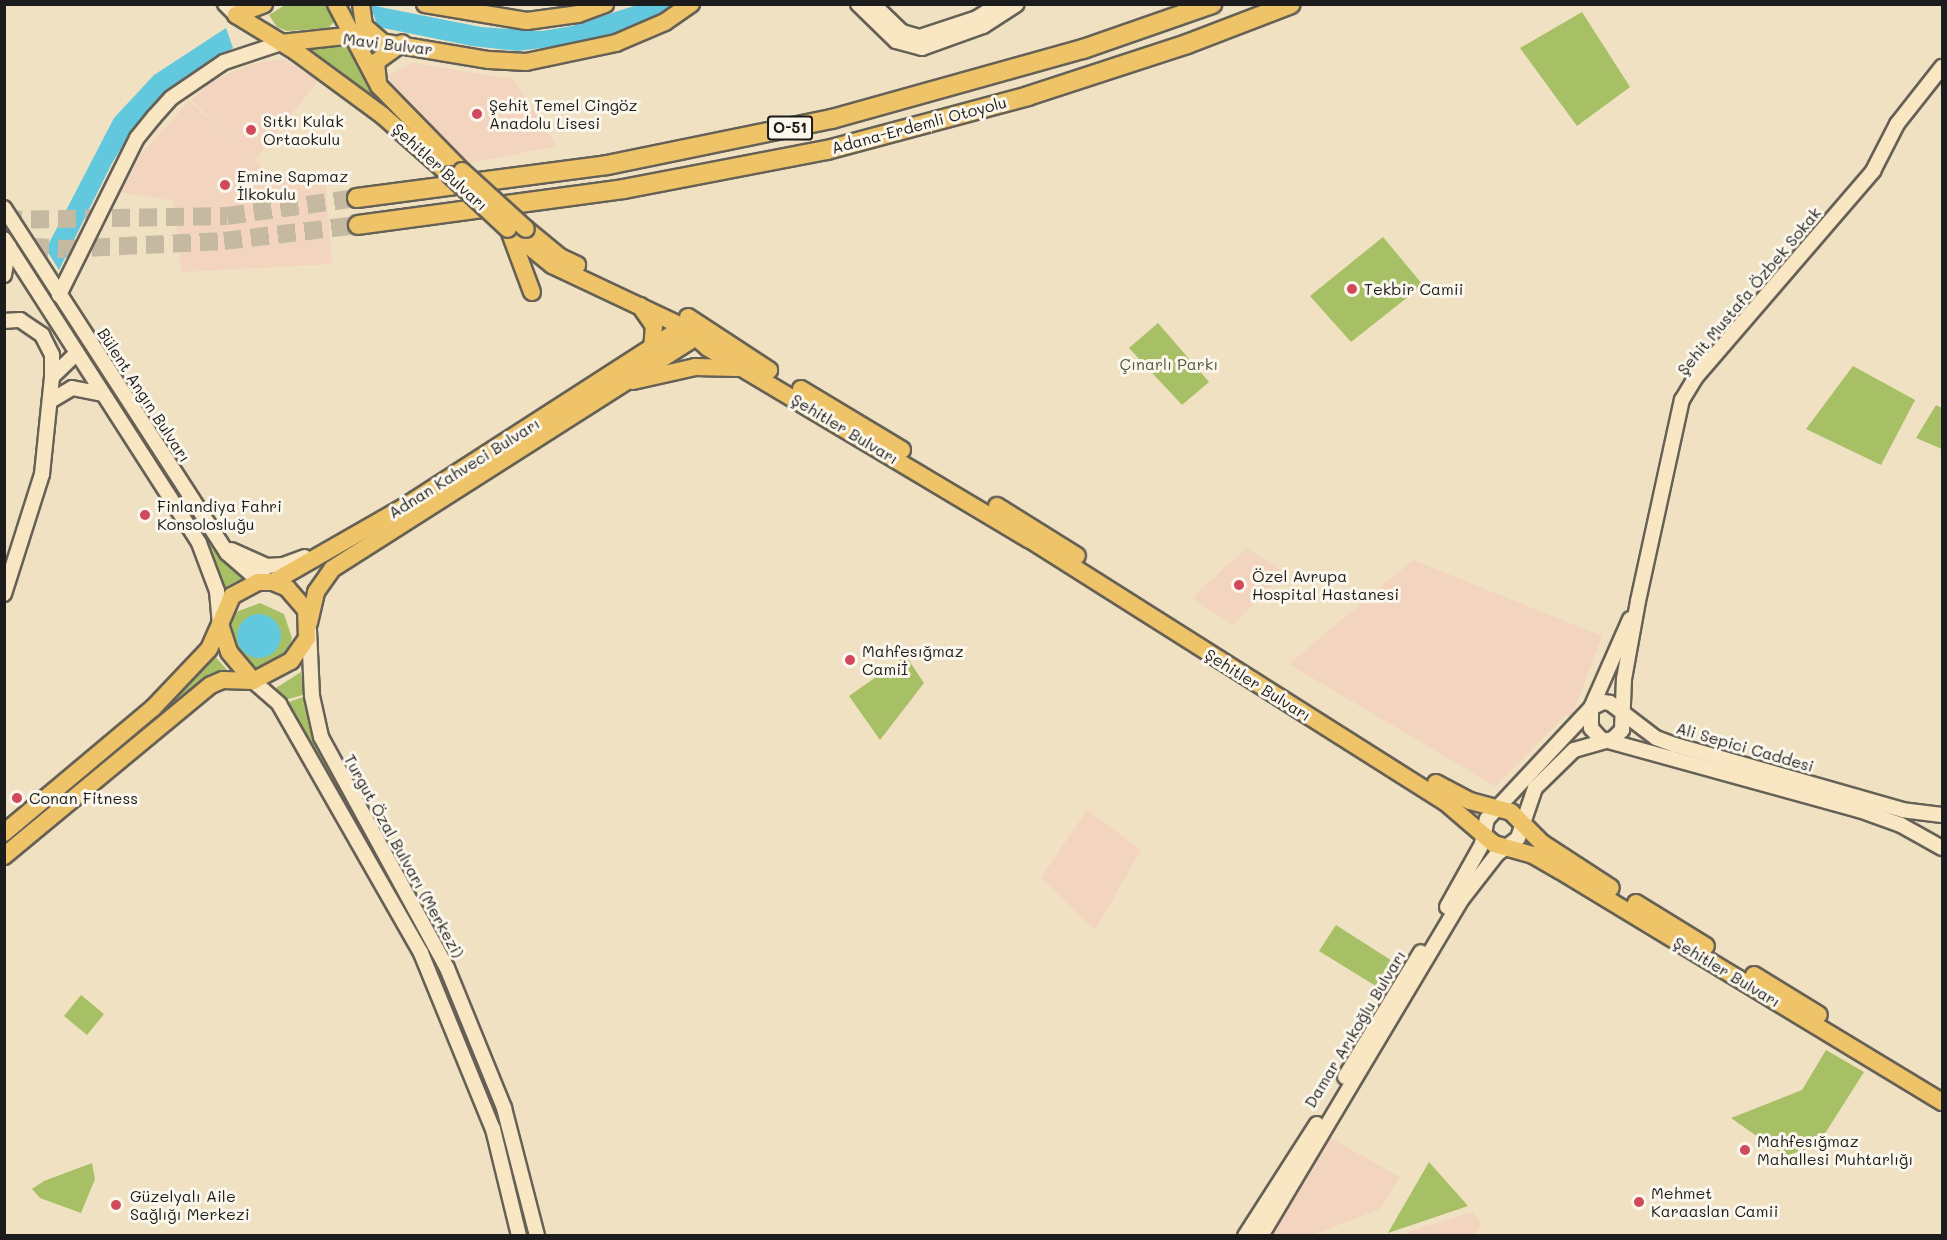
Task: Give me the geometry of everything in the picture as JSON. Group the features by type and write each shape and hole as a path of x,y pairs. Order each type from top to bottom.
{"highway":[{"name":"Adana-Erdemli Otoyolu","path":"357,198 607,165 821,121 1072,52 1212,4"},
{"name":"Adana-Erdemli Otoyolu","path":"358,225 624,189 827,150 1028,96 1187,44 1291,4"}],"main road":[{"path":"231,10 264,4"},
{"name":"Şehitler Bulvarı","path":"336,4 379,86 508,229 552,266 696,328 708,348 1097,582 1444,801 1483,834"},
{"path":"361,4 364,26 380,40"},
{"path":"425,4 526,21 578,14 605,4"},
{"name":"Mavi Bulvar","path":"59,295 136,138 171,98 224,62 281,43 352,37 402,43 489,60 526,62 616,44 665,22 691,4"},
{"path":"858,4 896,41 922,48 983,26 1017,4"},
{"path":"873,4 902,32 920,37 977,18 999,4"},
{"name":"Şehitler Bulvarı","path":"231,10 382,115 560,257 718,340 1033,528 1446,790 1496,808"},
{"path":"379,86 376,62 402,43"},
{"name":"Şehit Mustafa Özbek Sokak","path":"1638,601 1682,400 1696,377 1873,171 1897,124 1942,67"},
{"name":"Bülent Angın Bulvarı","path":"4,208 223,547 250,574 273,582"},
{"path":"508,229 532,292"},
{"path":"4,275 7,243"},
{"name":"Bülent Angın Bulvarı","path":"7,243 199,543 217,591 220,624"},
{"path":"636,301 654,326 652,348 696,328"},
{"path":"4,321 20,320 42,335 50,347 52,377 52,400 42,474 4,594"},
{"path":"624,384 696,328"},
{"name":"Adnan Kahveci Bulvarı","path":"273,582 349,540 652,348"},
{"path":"52,377 76,354"},
{"path":"624,384 695,366 744,369"},
{"name":"Adnan Kahveci Bulvarı","path":"308,624 316,592 332,569 624,384"},
{"path":"52,400 72,388 102,394"},
{"path":"223,547 267,566 283,566 349,540"},
{"path":"4,833 153,708 209,649 232,596 251,584 273,582 299,598 308,624 307,638 291,661 254,681 223,680 211,685 4,856"},
{"path":"1638,601 1624,679 1622,730 1607,741 1574,750 1542,779 1529,799 1518,838 1508,848 1494,844 1483,834 1496,808 1591,708 1638,601"},
{"path":"220,624 229,652 254,681"},
{"name":"Turgut Özal Bulvarı (Merkezi)","path":"308,624 312,696 321,737 447,968 504,1107 537,1236"},
{"name":"Turgut Özal Bulvarı (Merkezi)","path":"254,681 279,704 421,953 493,1130 519,1236"},
{"path":"1591,708 1603,702 1624,711"},
{"path":"1591,708 1590,728 1607,741"},
{"name":"Ali Sepici Caddesi","path":"1624,711 1656,738 1675,745 1903,810 1942,815"},
{"name":"Ali Sepici Caddesi","path":"1607,741 1859,810 1909,829 1942,848"},
{"path":"1496,808 1511,812 1523,824"},
{"name":"Şehitler Bulvarı","path":"1523,824 1569,862 1942,1090"},
{"name":"Damar Arıkoğlu Bulvarı","path":"1245,1236 1400,988 1475,858 1483,834"},
{"name":"Şehitler Bulvarı","path":"1508,848 1533,855 1559,870 1942,1102"},
{"name":"Damar Arıkoğlu Bulvarı","path":"1261,1236 1462,899 1492,859 1508,848"}],"shaded area":[{"name":"Emine Sapmaz İlkokulu","path":"284,59 318,81 255,160 269,177 325,174 332,264 181,272 174,201 121,192 140,156 189,101 239,145 191,100 213,81 252,64"},
{"name":"Şehit Temel Cingöz Anadolu Lisesi","path":"411,63 513,79 557,146 469,163 402,100 388,76"},
{"name":"Özel Avrupa Hospital Hastanesi","path":"1246,548 1285,572 1233,625 1192,598"},
{"path":"1413,560 1602,636 1571,718 1566,715 1495,786 1289,664"},
{"path":"1087,810 1141,850 1095,930 1041,878"},
{"path":"1330,1138 1400,1177 1380,1209 1312,1235 1268,1236"},
{"path":"1472,1212 1482,1224 1475,1235 1399,1235"}],"green space":[{"path":"285,5 328,5 335,21 328,28 287,31 277,27 269,15"},
{"path":"1582,12 1630,87 1577,126 1520,48"},
{"path":"312,43 351,46 562,265 304,49"},
{"path":"5,220 204,531 243,578 225,587 201,533 52,302"},
{"path":"1383,237 1423,285 1351,342 1310,296"},
{"name":"Çınarlı Parkı","path":"1158,323 1209,382 1182,405 1129,348"},
{"path":"1853,366 1915,400 1881,465 1806,429"},
{"path":"1936,405 1942,408 1942,449 1916,438"},
{"path":"260,603 284,614 292,638 287,654 266,669 249,668 225,635 236,612","holes":["260,614 278,626 280,637 269,655 257,658 238,629 244,620"]},
{"path":"214,655 227,670 195,690 5,848 5,841 190,684"},
{"path":"906,656 924,683 880,740 849,696"},
{"path":"301,672 306,694 285,700 276,688"},
{"path":"306,696 317,743 409,907 459,1014 455,1016 405,909 286,703"},
{"path":"1336,925 1400,966 1384,991 1319,951"},
{"path":"81,995 104,1014 87,1035 64,1016"},
{"path":"1826,1050 1864,1072 1817,1146 1785,1156 1731,1118 1802,1090"},
{"path":"1429,1162 1468,1206 1388,1233"},
{"path":"92,1163 95,1179 81,1213 40,1198 32,1189 44,1181"}],"water":[{"path":"370,5 481,27 542,31 572,26 637,5 673,5 636,26 595,41 518,51 472,46 378,27"},
{"path":"226,28 233,48 186,76 138,122 112,163 59,270 46,249 114,118 154,75"},
{"path":"259,614 274,621 281,636 274,651 259,658 244,651 237,636 244,621"}],"tunnel":[{"path":"4,220 227,216 357,198"},
{"path":"4,245 65,249 224,241 358,225"}],"place":[{"name":"Şehit Temel Cingöz Anadolu Lisesi","path":"477,114"},
{"name":"Sıtkı Kulak Ortaokulu","path":"251,130"},
{"name":"Emine Sapmaz İlkokulu","path":"225,185"},
{"name":"Tekbir Camii","path":"1352,289"},
{"name":"Finlandiya Fahri Konsolosluğu","path":"145,515"},
{"name":"Özel Avrupa Hospital Hastanesi","path":"1239,585"},
{"name":"Mahfesığmaz Camiİ","path":"850,660"},
{"name":"Conan Fitness","path":"17,798"},
{"name":"Mahfesığmaz Mahallesi Muhtarlığı","path":"1745,1150"},
{"name":"Mehmet Karaaslan Camii","path":"1639,1202"},
{"name":"Güzelyalı Aile Sağlığı Merkezi","path":"116,1205"}]}
